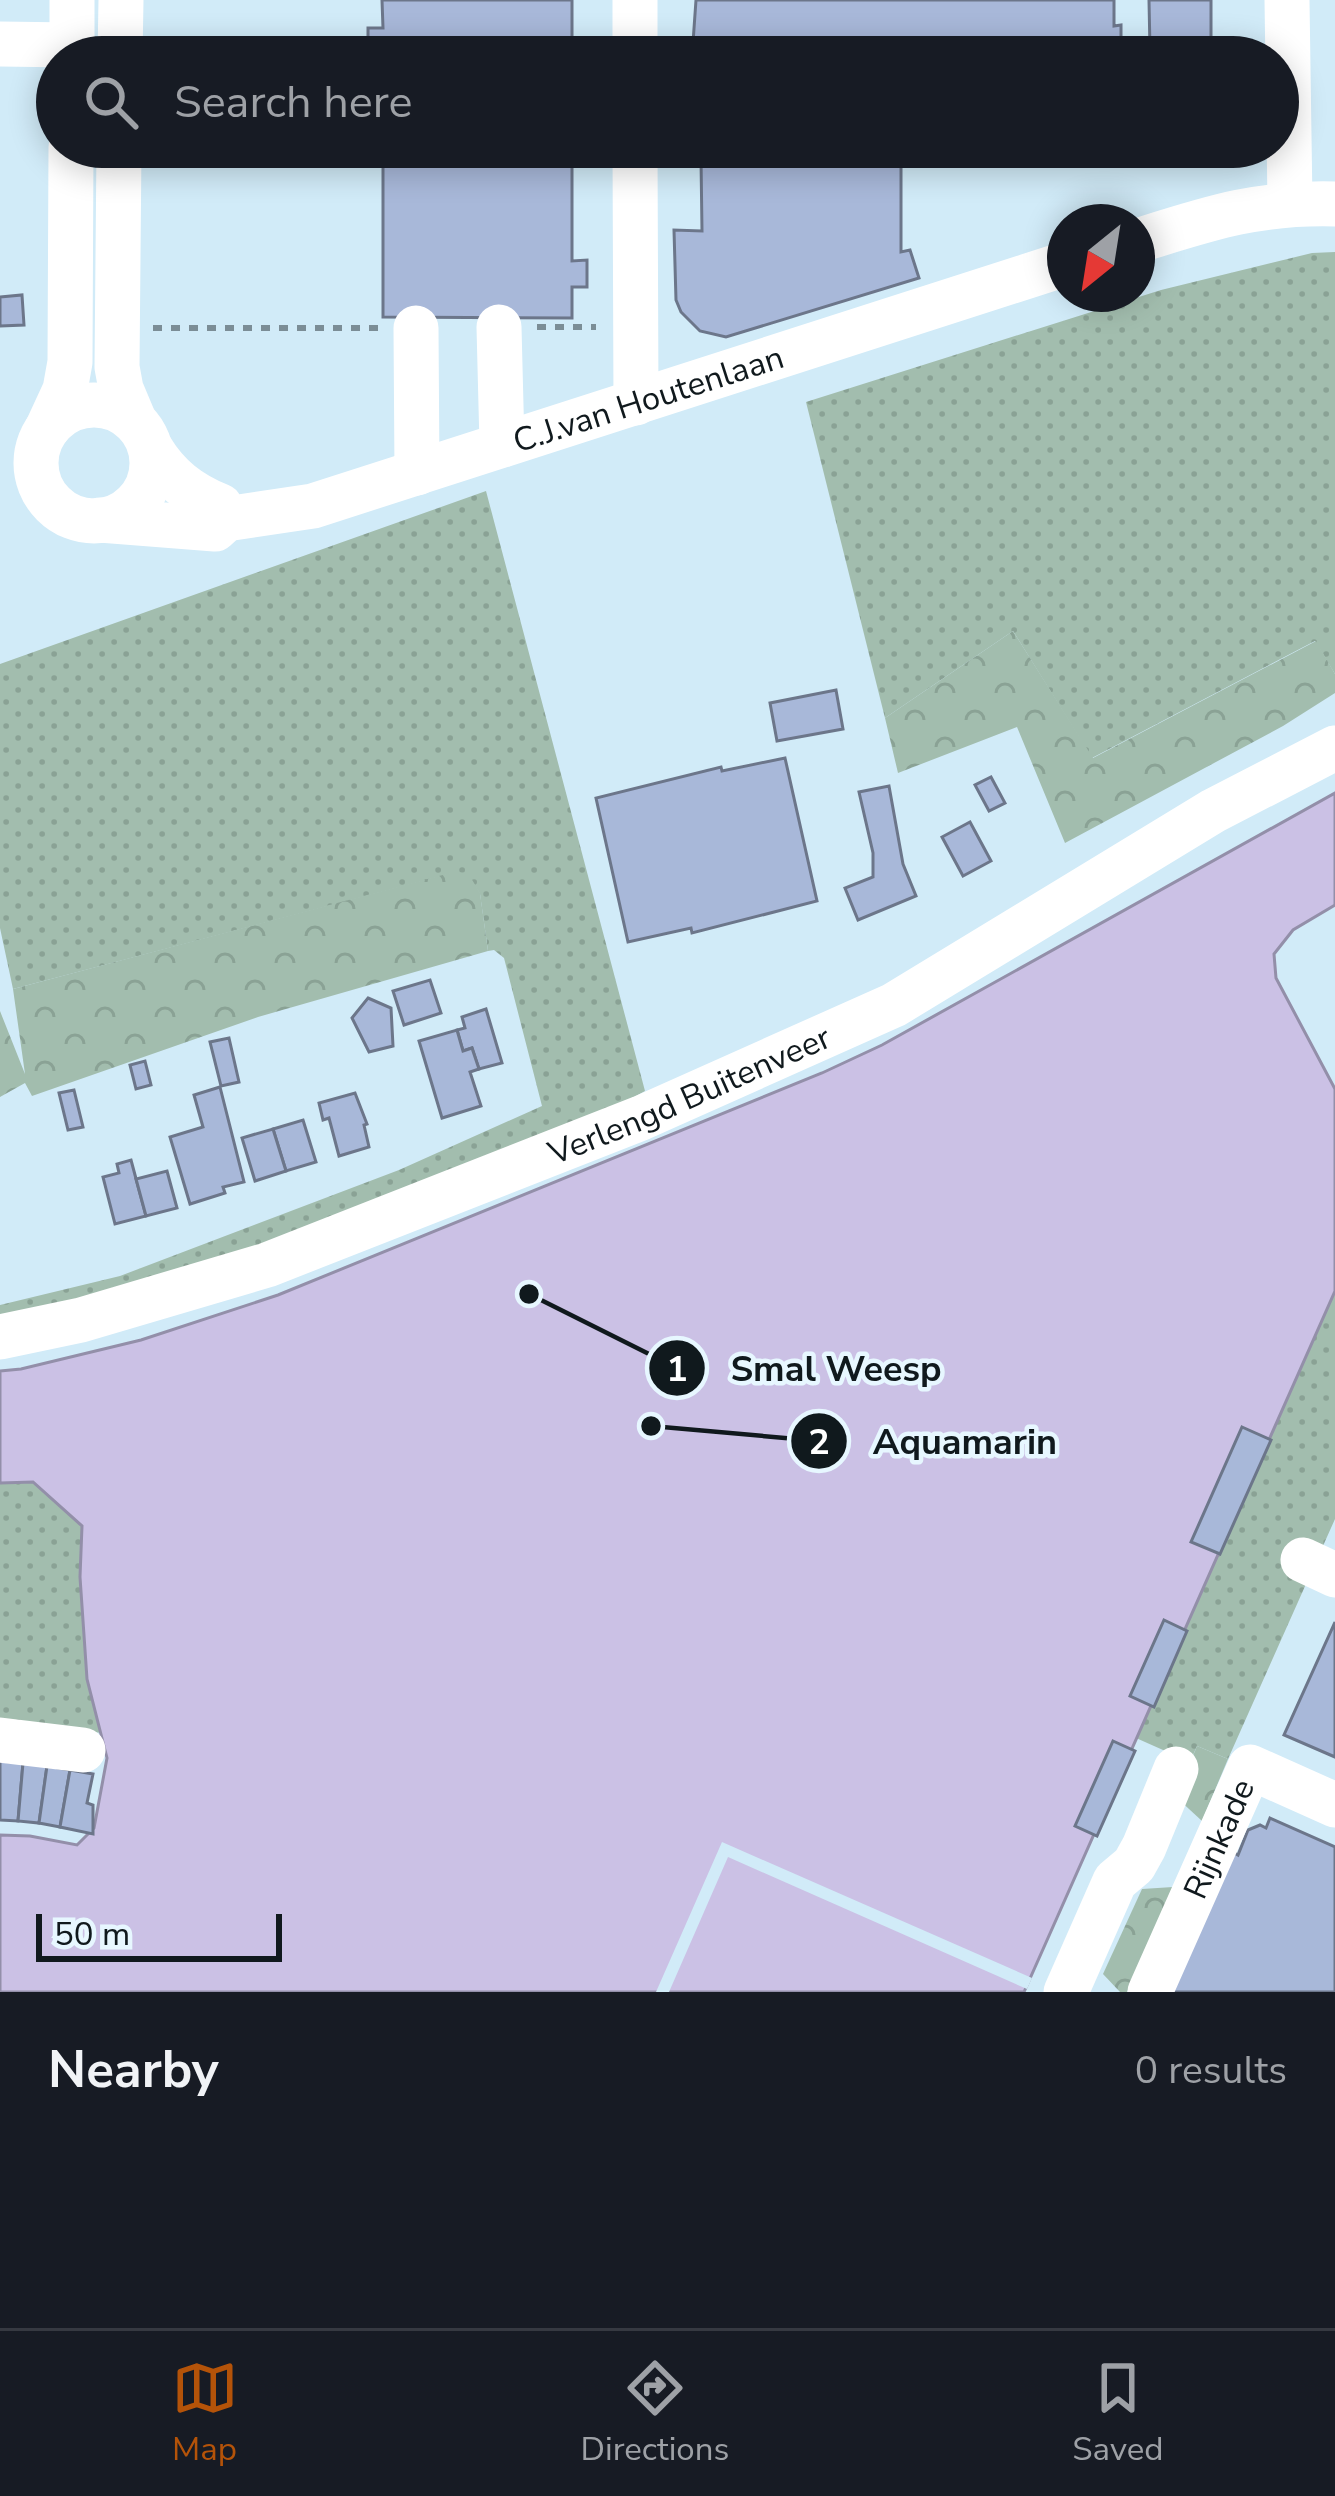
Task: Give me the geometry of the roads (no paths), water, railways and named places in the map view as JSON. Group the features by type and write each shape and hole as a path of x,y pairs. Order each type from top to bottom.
{"street":[{"path":"66,36 72,0"},
{"path":"121,0 121,36"},
{"path":"635,0 635,36"},
{"path":"1287,0 1288,36"},
{"path":"0,44 36,47"},
{"path":"47,429 58,417 88,405 105,406 142,435 149,482 142,496 130,508 100,520 68,514 44,491 36,460 47,429 65,390 70,362 61,168"},
{"path":"119,168 121,388 142,435 174,479 195,496 220,506 226,519"},
{"path":"635,168 636,403"},
{"path":"1289,168 1290,203"},
{"path":"1155,235 1235,210 1290,203 1335,204"},
{"name":"C.J.van Houtenlaan","path":"100,520 215,529 226,519 314,506 1047,270"},
{"path":"499,327 502,446"},
{"path":"416,328 416,473"},
{"name":"Verlengd Buitenveer","path":"0,1337 81,1320 267,1264 641,1118 894,1005 1213,811 1335,748"},
{"path":"0,1740 83,1750"},
{"name":"Rijnkade","path":"1150,1992 1250,1768 1335,1805"},
{"path":"1066,1992 1115,1881 1134,1865 1144,1847 1176,1769"}],"place":[{"name":"Smal Weesp","path":"529,1294"},
{"name":"Aquamarin","path":"651,1426"}]}
